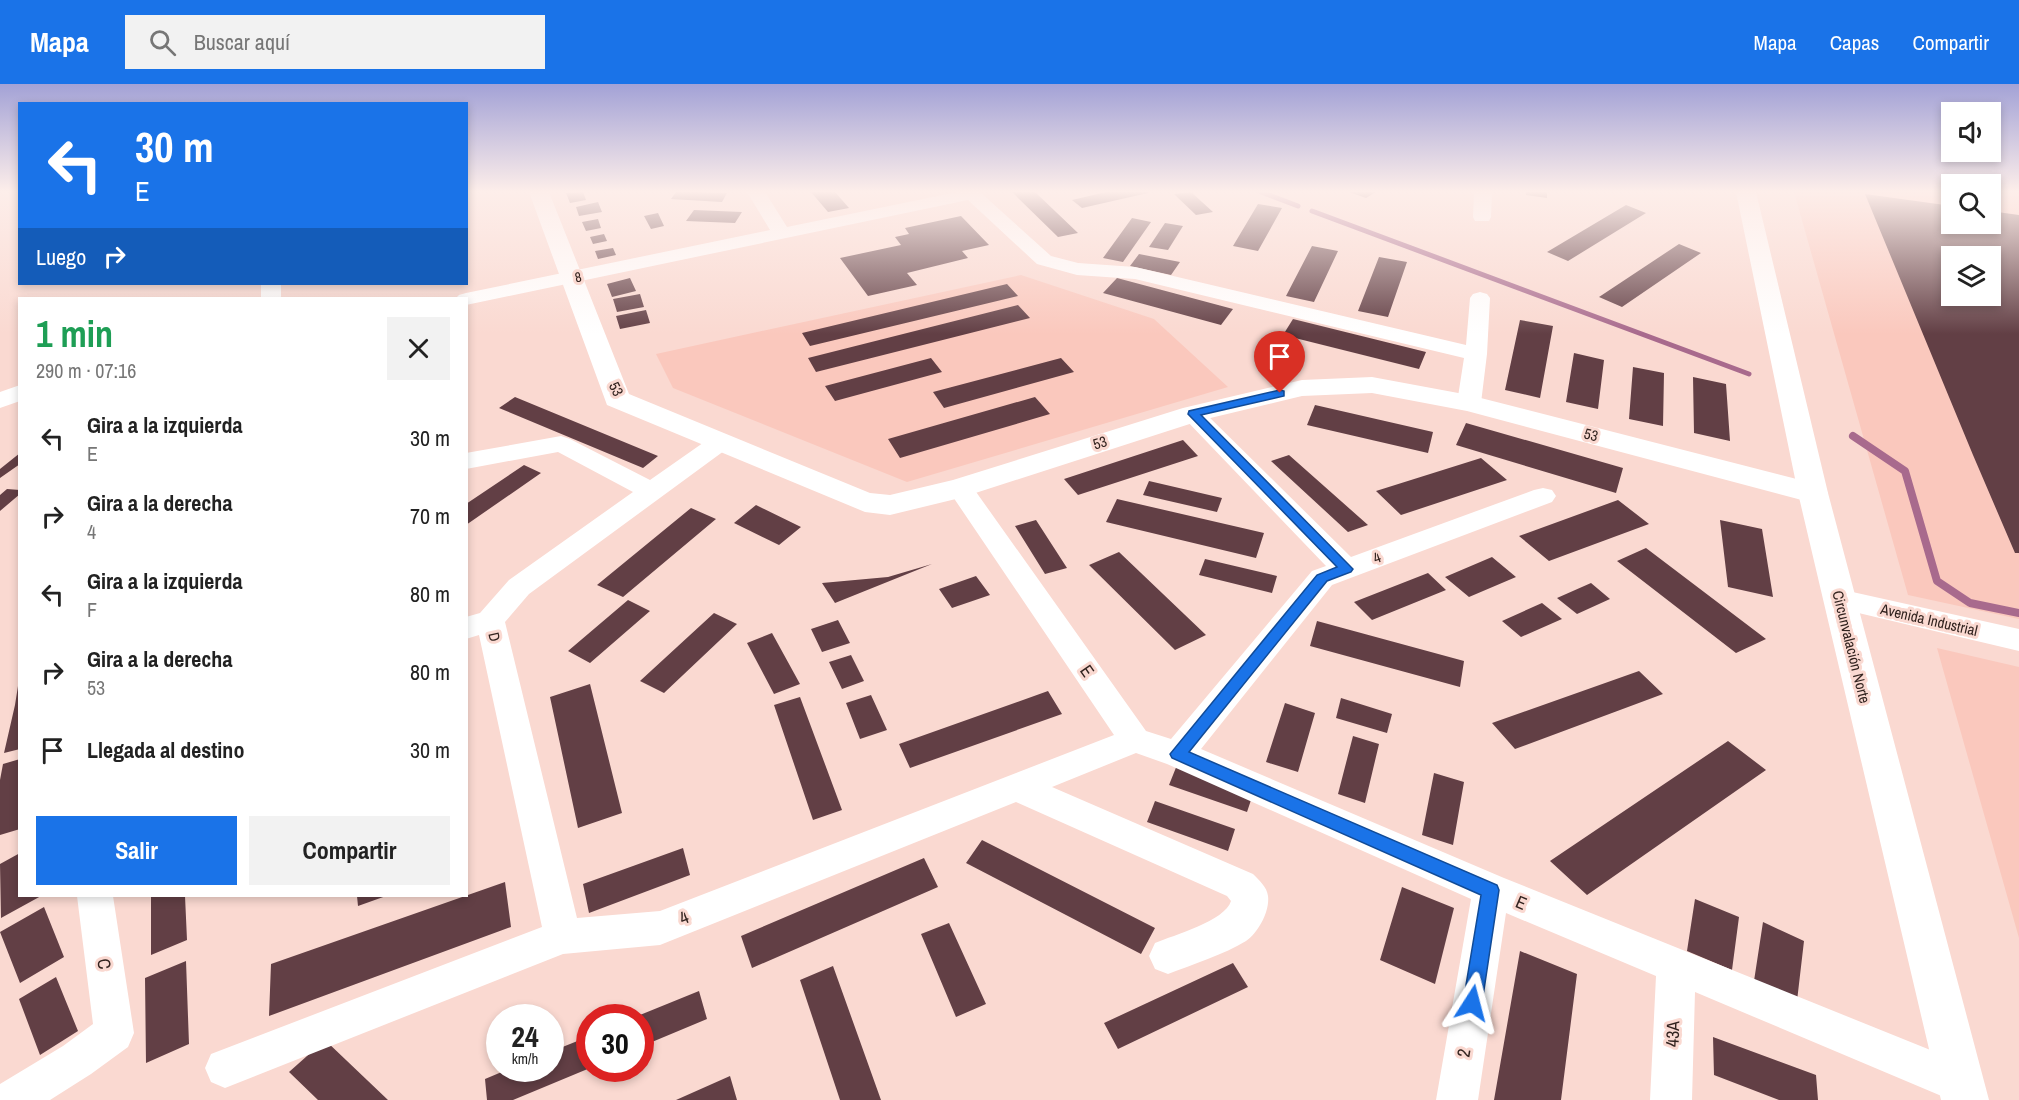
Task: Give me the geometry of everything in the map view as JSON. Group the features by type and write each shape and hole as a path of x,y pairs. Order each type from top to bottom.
{"street":[{"name":"53","path":"558,239 617,399 865,502 890,505 960,488 1193,414 1302,388 1361,385 1372,385 1469,403 1813,493"},
{"name":"8","path":"468,299 761,239"},
{"path":"1022,239 1044,260 1077,269 1135,273 1476,354"},
{"name":"Circunvalación Norte","path":"1757,239 1813,493 1962,1092"},
{"path":"1469,403 1476,354 1480,298"},
{"path":"0,401 18,393"},
{"path":"1193,414 1346,569"},
{"name":"D","path":"563,937 478,624 519,587 719,443"},
{"path":"468,461 561,444 653,492"},
{"name":"E","path":"960,488 1135,740 1178,754 1962,1092"},
{"name":"4","path":"1178,754 1322,578 1543,496"},
{"name":"Avenida Industrial","path":"1839,600 2019,640"},
{"name":"4","path":"225,1068 563,937 660,928 1135,740"},
{"path":"1016,788 1240,885 1250,896 1248,911 1234,928 1168,956"},
{"name":"2","path":"1453,1097 1491,890"},
{"name":"C","path":"12,1100 114,1034 95,897"},
{"name":"43A","path":"1671,1100 1676,968"}],"shaded area":[{"path":"1807,239 2019,239 2019,619 1908,595"},
{"path":"1021,275 1154,319 1228,387 907,482 673,388 656,354"},
{"path":"1937,648 2019,667 2019,938"}],"building":[{"path":"591,239 607,241 593,244"},
{"path":"897,239 984,239 989,245 962,251 968,258 907,273 917,285 868,296 840,258 901,245"},
{"path":"1116,239 1139,239 1123,262 1103,258"},
{"path":"1154,239 1175,239 1168,250 1149,247"},
{"path":"1237,239 1264,239 1258,251 1233,246"},
{"path":"1568,239 1603,239 1568,261 1547,252"},
{"path":"1884,239 2019,239 2019,553 2015,553"},
{"path":"1679,244 1701,253 1622,307 1599,297"},
{"path":"1312,246 1338,251 1314,302 1286,296"},
{"path":"613,248 616,255 598,259 595,251"},
{"path":"1139,254 1180,262 1171,275 1130,266"},
{"path":"1379,257 1407,262 1388,317 1358,311"},
{"path":"630,278 636,291 612,297 607,284"},
{"path":"1117,278 1233,309 1221,325 1103,293"},
{"path":"1007,284 1018,296 810,346 802,333"},
{"path":"640,294 644,307 617,312 613,299"},
{"path":"1018,305 1030,318 816,372 808,358"},
{"path":"646,310 650,323 620,329 616,316"},
{"path":"1293,319 1426,352 1419,369 1283,335"},
{"path":"1520,320 1553,326 1540,398 1505,390"},
{"path":"1574,353 1604,360 1598,409 1566,402"},
{"path":"931,358 942,372 835,401 825,386"},
{"path":"1061,358 1074,372 944,408 933,392"},
{"path":"1633,367 1664,373 1663,426 1629,419"},
{"path":"1693,377 1726,384 1730,441 1694,433"},
{"path":"515,397 658,456 643,468 499,408"},
{"path":"1035,397 1050,414 900,458 888,439"},
{"path":"1315,405 1433,432 1428,453 1307,425"},
{"path":"1466,423 1623,468 1616,493 1456,445"},
{"path":"1183,440 1198,456 1078,495 1064,479"},
{"path":"18,455 18,465 0,478 0,469"},
{"path":"1289,455 1368,525 1348,532 1271,461"},
{"path":"1481,458 1507,480 1401,515 1376,491"},
{"path":"524,465 541,473 468,524 468,503"},
{"path":"1149,481 1222,498 1217,512 1143,495"},
{"path":"7,489 18,490 18,496 0,511 0,495"},
{"path":"1117,499 1264,533 1256,558 1106,522"},
{"path":"1618,500 1649,524 1549,561 1519,536"},
{"path":"756,505 801,527 779,545 734,523"},
{"path":"691,508 716,519 623,597 597,585"},
{"path":"1036,520 1067,568 1045,574 1015,526"},
{"path":"1720,520 1762,529 1773,597 1728,587"},
{"path":"1646,548 1766,639 1736,653 1617,561"},
{"path":"1119,552 1206,635 1175,650 1089,565"},
{"path":"1492,557 1516,577 1469,597 1445,577"},
{"path":"1205,559 1277,576 1272,593 1199,575"},
{"path":"932,564 835,603 822,583 888,577"},
{"path":"1428,573 1446,590 1372,620 1354,602"},
{"path":"976,576 990,595 952,608 939,589"},
{"path":"1591,583 1610,599 1577,614 1557,598"},
{"path":"628,600 650,611 590,663 568,651"},
{"path":"1542,603 1562,619 1521,637 1502,621"},
{"path":"714,613 737,624 664,693 640,681"},
{"path":"838,620 850,643 822,652 811,629"},
{"path":"1317,621 1464,661 1460,687 1310,646"},
{"path":"772,633 800,684 774,694 747,643"},
{"path":"851,655 864,681 842,689 829,662"},
{"path":"1639,671 1663,694 1515,749 1492,723"},
{"path":"590,684 622,813 578,828 550,697"},
{"path":"18,686 18,750 4,753"},
{"path":"1048,691 1062,714 910,768 899,744"},
{"path":"871,695 887,730 860,739 846,703"},
{"path":"800,697 842,810 813,820 774,705"},
{"path":"1341,698 1392,714 1387,733 1336,718"},
{"path":"1285,703 1315,713 1298,772 1266,762"},
{"path":"1353,736 1379,744 1365,803 1338,794"},
{"path":"1728,741 1766,770 1587,895 1550,861"},
{"path":"18,760 18,830 0,835 0,780 3,764"},
{"path":"1177,765 1254,791 1247,812 1169,785"},
{"path":"1434,773 1464,782 1453,845 1422,835"},
{"path":"1155,801 1235,829 1228,851 1147,822"},
{"path":"982,840 1155,928 1141,954 966,863"},
{"path":"683,848 690,875 589,913 583,884"},
{"path":"18,854 18,897 39,897 1,918 0,864"},
{"path":"924,858 938,887 752,968 741,936"},
{"path":"505,882 511,927 269,1016 271,964 462,897 468,897 468,895"},
{"path":"1402,887 1454,908 1435,984 1380,960"},
{"path":"151,897 185,897 187,940 151,955"},
{"path":"357,897 383,897 358,906"},
{"path":"1695,899 1739,917 1732,970 1687,951"},
{"path":"44,907 64,957 20,983 0,932"},
{"path":"1763,922 1804,941 1797,1001 1754,981"},
{"path":"949,923 986,1004 956,1017 921,934"},
{"path":"1520,951 1577,974 1561,1100 1494,1100"},
{"path":"186,961 189,1044 146,1063 145,978"},
{"path":"1233,963 1248,987 1118,1049 1104,1023"},
{"path":"833,966 881,1100 840,1100 800,980"},
{"path":"56,977 78,1031 40,1055 19,999"},
{"path":"699,991 707,1019 654,1041 654,1009"},
{"path":"1713,1037 1816,1075 1818,1100 1779,1100 1714,1075"},
{"path":"325,1040 388,1100 318,1100 289,1072"},
{"path":"576,1042 576,1074 564,1079 564,1046"},
{"path":"730,1076 737,1100 676,1100"},
{"path":"485,1079 486,1082 556,1082 513,1100 487,1100"}],"waterway":[{"path":"1388,239 1749,374"},
{"path":"1853,436 1905,471 1937,581 1970,603 2019,613"}],"route":[{"path":"1280,393 1193,414 1346,569 1322,578 1178,754 1491,890 1472,1003"}]}
